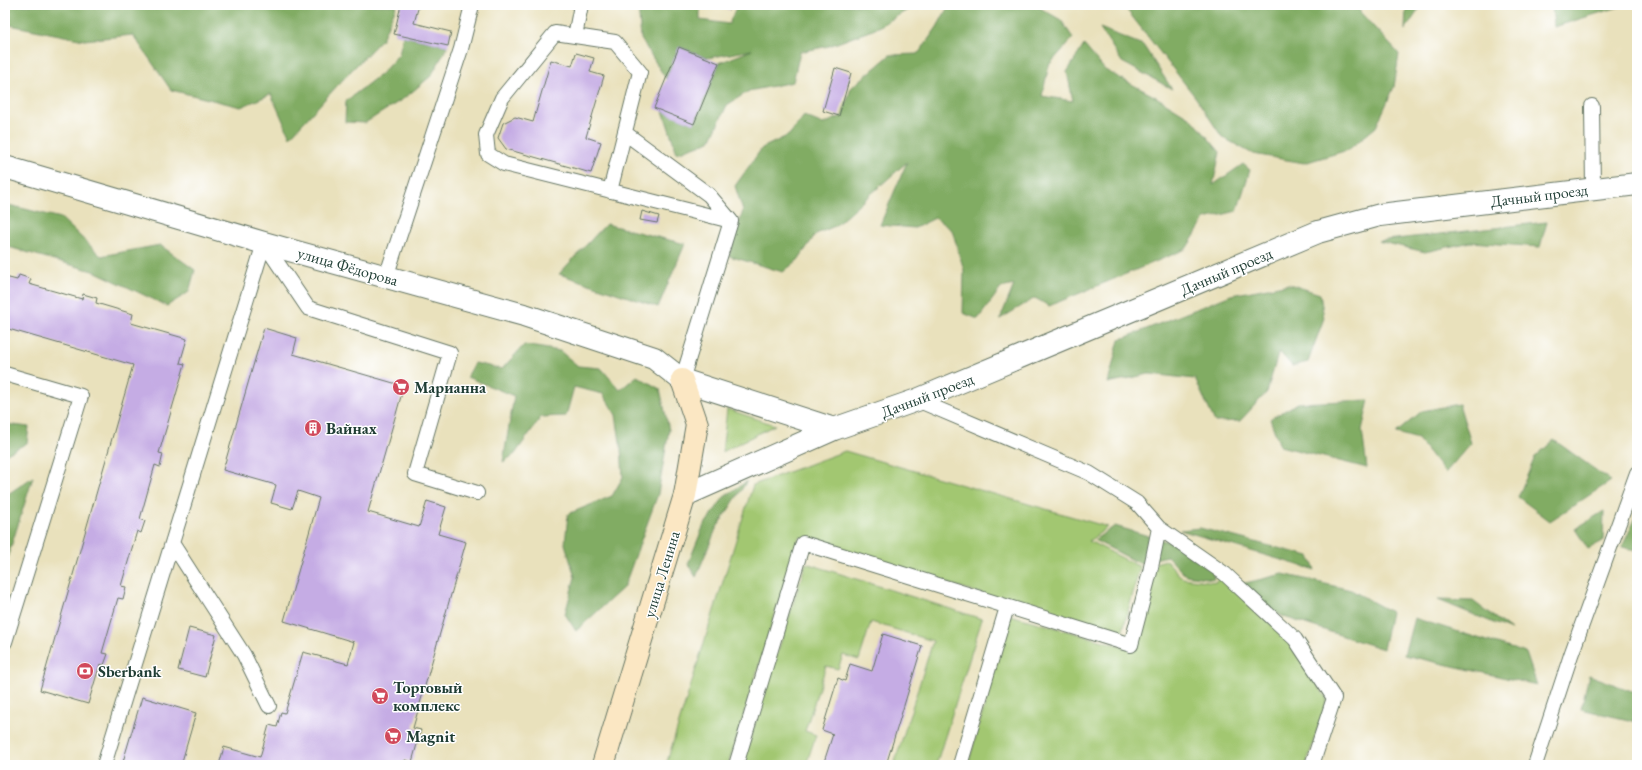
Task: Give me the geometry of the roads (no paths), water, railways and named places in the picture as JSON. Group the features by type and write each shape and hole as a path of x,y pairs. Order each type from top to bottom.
{"street":[{"name":"улица Фёдорова","path":"5,167 386,277 524,315 654,358 682,380"},
{"name":"Дачный проезд","path":"685,495 834,429 916,400 1318,232 1380,215 1637,184"},
{"path":"682,380 834,429"},
{"name":"улица Ленина","path":"602,765 685,495 697,424 682,380"}],"lane":[{"path":"386,277 462,49 472,5"},
{"path":"575,36 581,5"},
{"path":"610,191 640,72 615,42 555,33 502,98 486,135 488,154 504,164 610,191 731,221"},
{"path":"1592,106 1594,189"},
{"path":"625,133 709,195 731,221"},
{"path":"682,380 731,221"},
{"path":"264,242 308,308 450,353 415,474 477,493"},
{"path":"104,765 264,242"},
{"path":"5,374 81,396 5,642"},
{"path":"916,400 1089,473 1137,502 1159,528 1225,574 1295,639 1334,698 1312,765"},
{"path":"1534,765 1571,655 1637,473"},
{"path":"736,765 803,543 1131,645 1150,572 1159,528"},
{"path":"172,543 244,655 269,706"},
{"path":"960,765 1007,607"}],"place":[{"name":"Марианна","path":"401,387"},
{"name":"Вайнах","path":"313,428"},
{"name":"Sberbank","path":"85,671"},
{"name":"Торговый комплекс","path":"380,696"},
{"name":"Magnit","path":"393,736"}]}
